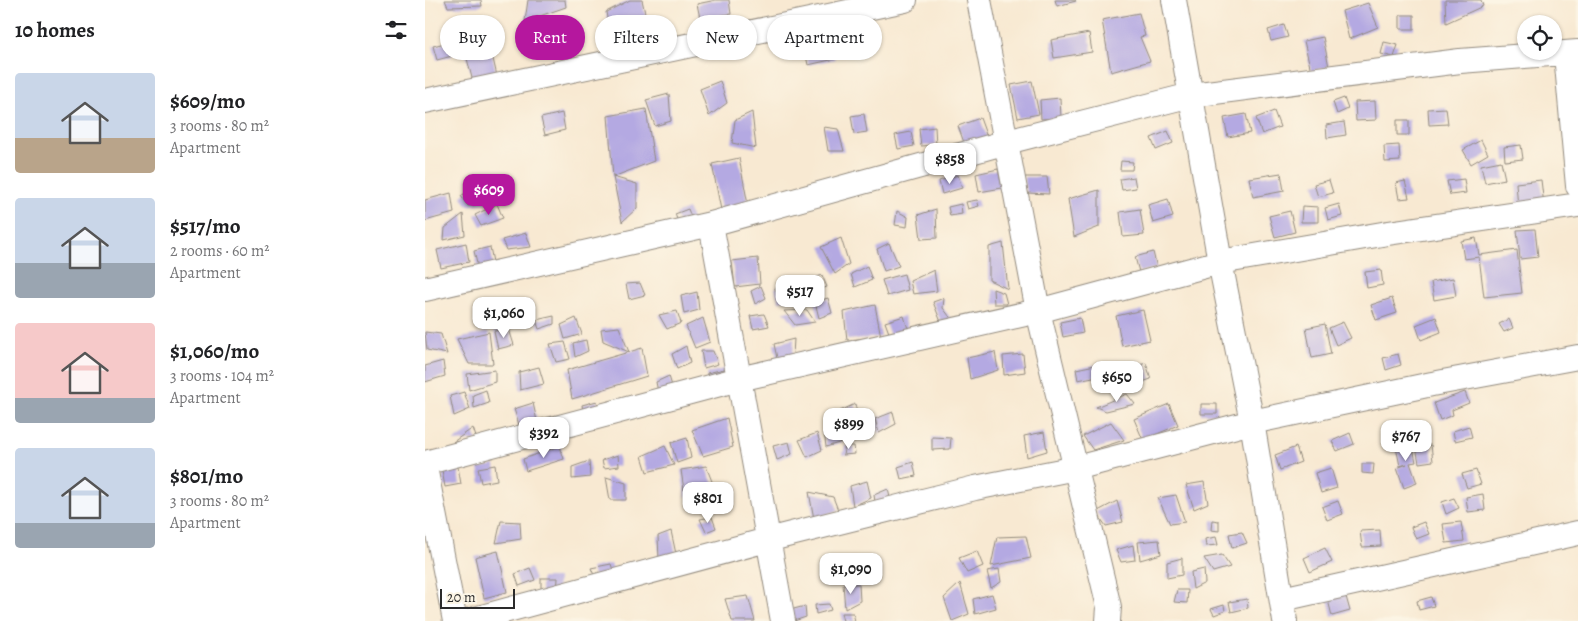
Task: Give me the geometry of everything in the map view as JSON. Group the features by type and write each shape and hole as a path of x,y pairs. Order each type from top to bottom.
{"street":[{"path":"425,100 905,0"},
{"path":"979,0 1038,311 1109,607 1108,621"},
{"path":"1174,0 1220,262 1252,422 1284,610 1578,533"},
{"path":"425,289 711,224 1007,142 1191,95 1460,61 1572,53 1578,186"},
{"path":"425,463 739,380 1038,311 1220,262 1388,233 1578,205"},
{"path":"711,224 783,621"},
{"path":"467,621 767,540 975,488 1076,468 1252,422 1432,384 1578,357"},
{"path":"425,467 455,621"}],"building":[{"path":"445,0 481,0 482,6 448,7"},
{"path":"528,0 565,0 566,7 543,15 526,15"},
{"path":"630,0 642,0 645,15 606,15 606,12"},
{"path":"716,0 729,0 731,14 699,15 697,4"},
{"path":"1055,0 1075,0 1076,1 1057,6"},
{"path":"1445,0 1481,0 1483,6 1446,23"},
{"path":"1368,3 1378,27 1349,39 1342,11"},
{"path":"1139,13 1145,36 1140,37 1150,61 1111,72 1102,20"},
{"path":"1400,15 1414,15 1414,29 1400,29"},
{"path":"1284,25 1288,37 1271,41 1268,30"},
{"path":"1089,33 1092,52 1054,58 1051,40"},
{"path":"1323,37 1329,67 1311,71 1304,41"},
{"path":"1384,42 1398,45 1394,57 1381,54"},
{"path":"440,44 440,59 437,60 433,46"},
{"path":"467,60 493,60 497,76 473,82"},
{"path":"807,60 830,60 808,65"},
{"path":"720,81 727,103 709,116 700,89"},
{"path":"1032,81 1039,114 1018,118 1011,85"},
{"path":"669,94 671,121 655,126 646,100"},
{"path":"1060,98 1061,118 1041,119 1040,100"},
{"path":"1344,98 1348,109 1337,114 1333,102"},
{"path":"1375,101 1376,120 1356,121 1355,102"},
{"path":"1446,108 1448,124 1429,125 1428,109"},
{"path":"646,109 654,161 613,177 608,116"},
{"path":"1274,111 1280,127 1262,134 1256,118"},
{"path":"752,112 756,148 732,143 735,120"},
{"path":"562,113 565,130 545,135 541,118"},
{"path":"864,114 867,132 854,134 851,116"},
{"path":"1246,114 1250,133 1228,137 1224,118"},
{"path":"980,118 988,140 966,148 958,126"},
{"path":"1397,120 1409,120 1409,135 1397,135"},
{"path":"1344,122 1346,135 1327,138 1326,125"},
{"path":"824,127 838,129 844,151 828,151"},
{"path":"935,127 936,145 921,146 919,129"},
{"path":"1168,131 1173,143 1156,150 1151,138"},
{"path":"911,132 914,146 898,149 895,135"},
{"path":"1481,140 1488,154 1471,164 1463,150"},
{"path":"1399,145 1400,161 1385,162 1384,146"},
{"path":"1521,145 1523,159 1505,161 1504,147"},
{"path":"739,158 749,210 722,215 712,164"},
{"path":"1121,161 1133,162 1132,170 1120,170"},
{"path":"1501,161 1505,179 1485,183 1481,165"},
{"path":"998,169 1002,188 979,192 976,174"},
{"path":"1281,173 1284,191 1253,197 1249,178"},
{"path":"958,175 962,188 942,194 939,181"},
{"path":"613,177 637,184 637,208 622,222"},
{"path":"1024,177 1047,177 1049,194 1027,193"},
{"path":"1134,177 1136,188 1122,190 1120,179"},
{"path":"1464,179 1466,193 1450,195 1447,181"},
{"path":"1329,180 1333,193 1318,197 1314,184"},
{"path":"1541,180 1544,205 1518,208 1516,183"},
{"path":"1405,181 1409,198 1399,199 1396,183"},
{"path":"482,182 489,202 468,206 461,196"},
{"path":"1099,190 1099,227 1074,237 1068,199"},
{"path":"451,193 454,213 425,221 425,200"},
{"path":"1168,199 1173,217 1153,223 1148,205"},
{"path":"977,200 979,206 968,209 966,202"},
{"path":"497,204 503,218 481,226 475,215"},
{"path":"961,204 962,214 950,216 948,207"},
{"path":"1339,204 1342,216 1328,220 1325,208"},
{"path":"1302,206 1318,207 1318,222 1301,222"},
{"path":"688,209 693,222 680,227 675,214"},
{"path":"936,209 937,238 921,239 918,215"},
{"path":"1140,209 1144,235 1123,237 1120,212"},
{"path":"897,211 908,217 907,227 895,225"},
{"path":"1290,211 1295,232 1275,237 1269,216"},
{"path":"463,214 465,235 444,240 445,228"},
{"path":"1535,229 1538,257 1520,259 1517,230"},
{"path":"526,233 531,247 506,250 502,240"},
{"path":"841,238 849,264 835,274 821,247"},
{"path":"1476,238 1479,255 1517,250 1522,293 1484,297 1479,257 1464,259 1461,241"},
{"path":"466,243 469,262 441,268 437,250"},
{"path":"889,243 899,266 884,271 877,249"},
{"path":"1003,243 1008,289 989,280 989,247"},
{"path":"490,247 494,267 479,272 474,251"},
{"path":"1153,252 1157,268 1139,272 1135,257"},
{"path":"758,258 760,284 735,287 732,261"},
{"path":"867,266 872,280 855,287 851,274"},
{"path":"934,270 937,291 913,294 910,281"},
{"path":"1381,270 1383,285 1367,288 1365,272"},
{"path":"904,274 908,290 887,296 882,280"},
{"path":"822,275 827,287 813,292 811,280"},
{"path":"1453,278 1456,296 1434,300 1431,282"},
{"path":"806,280 807,292 798,297 794,285"},
{"path":"640,283 645,295 629,299 626,284"},
{"path":"761,286 766,298 755,304 751,291"},
{"path":"786,286 791,298 779,301 775,288"},
{"path":"993,289 1004,293 1007,304 994,304"},
{"path":"697,292 699,310 684,314 681,296"},
{"path":"828,298 832,313 819,318 815,302"},
{"path":"944,298 943,308 953,321 941,322 933,302"},
{"path":"1392,298 1397,313 1376,320 1371,305"},
{"path":"531,301 533,318 512,321 509,304"},
{"path":"875,305 881,337 847,340 844,312"},
{"path":"807,310 815,322 795,325 784,311"},
{"path":"1143,310 1150,340 1122,346 1116,316"},
{"path":"677,311 681,323 667,329 659,315"},
{"path":"764,314 769,326 753,329 750,316"},
{"path":"554,316 554,324 539,329 536,320"},
{"path":"904,316 909,332 892,341 885,322"},
{"path":"1436,317 1441,332 1421,340 1416,325"},
{"path":"576,318 582,334 565,339 561,325"},
{"path":"703,318 710,342 695,348 686,326"},
{"path":"1080,318 1083,333 1063,337 1060,322"},
{"path":"1509,319 1513,328 1504,332 1499,324"},
{"path":"1343,322 1351,338 1336,345 1329,328"},
{"path":"1325,324 1331,354 1312,358 1306,328"},
{"path":"619,327 629,352 603,341 601,329"},
{"path":"509,329 514,345 498,349 494,331"},
{"path":"425,332 441,334 447,354 427,350"},
{"path":"489,332 493,364 469,364 457,339"},
{"path":"794,339 793,355 778,363 774,344"},
{"path":"586,340 588,351 575,357 573,343"},
{"path":"565,342 570,359 556,362 550,344"},
{"path":"686,346 690,363 677,369 672,354"},
{"path":"642,348 647,376 572,399 567,370"},
{"path":"701,351 713,351 718,364 704,368"},
{"path":"995,352 998,370 970,379 967,358"},
{"path":"1023,354 1025,372 1004,375 1003,356"},
{"path":"1398,354 1401,365 1386,370 1383,358"},
{"path":"443,361 445,376 425,382 425,366"},
{"path":"1146,363 1151,379 1134,385 1128,369"},
{"path":"1095,365 1098,376 1078,380 1076,369"},
{"path":"539,367 544,384 520,390 519,372"},
{"path":"724,369 725,379 708,383 707,373"},
{"path":"495,370 495,382 469,390 467,374"},
{"path":"669,376 674,393 659,397 656,382"},
{"path":"486,390 489,403 474,408 473,395"},
{"path":"464,392 470,409 454,416 450,396"},
{"path":"1465,392 1469,403 1452,410 1453,415 1440,420 1434,403"},
{"path":"1127,394 1135,404 1106,411 1096,407"},
{"path":"597,401 599,412 584,416 582,405"},
{"path":"533,403 537,421 520,428 514,409"},
{"path":"855,404 861,430 847,438 840,411"},
{"path":"1169,404 1178,425 1143,440 1134,419"},
{"path":"1201,404 1217,404 1217,414 1201,414"},
{"path":"893,412 896,424 879,433 875,419"},
{"path":"727,418 733,447 703,456 692,430"},
{"path":"1111,422 1124,440 1093,450 1083,436"},
{"path":"838,425 842,442 826,447 824,431"},
{"path":"1469,426 1472,437 1455,441 1453,431"},
{"path":"473,428 477,440 453,442"},
{"path":"1044,432 1047,451 1027,457 1024,436"},
{"path":"817,433 822,450 807,457 799,440"},
{"path":"1350,433 1354,444 1337,451 1332,441"},
{"path":"932,437 951,438 950,449 932,450"},
{"path":"687,438 691,458 677,463 671,443"},
{"path":"1411,438 1416,462 1410,463 1417,483 1404,488 1397,468 1407,464 1400,466 1395,442"},
{"path":"789,442 792,454 777,460 773,446"},
{"path":"1431,445 1433,461 1419,463 1416,447"},
{"path":"560,446 564,459 526,471 523,459"},
{"path":"665,446 674,465 647,472 642,456"},
{"path":"845,446 854,446 855,454 843,455"},
{"path":"1296,447 1301,462 1280,470 1275,455"},
{"path":"618,455 619,466 604,468 602,460"},
{"path":"589,461 590,477 572,479 572,467"},
{"path":"913,462 916,476 901,479 898,467"},
{"path":"1362,464 1374,464 1373,474 1362,473"},
{"path":"495,465 497,480 481,483 478,468"},
{"path":"706,466 713,484 685,497 681,470"},
{"path":"458,467 461,484 445,487 442,470"},
{"path":"1331,468 1337,488 1321,493 1315,473"},
{"path":"1476,470 1481,484 1467,488 1462,474"},
{"path":"606,477 626,483 626,500 610,500"},
{"path":"867,481 871,498 853,506 850,486"},
{"path":"1204,482 1208,503 1194,509 1186,485"},
{"path":"888,489 891,502 876,508 874,495"},
{"path":"809,492 833,497 838,510 814,519"},
{"path":"1483,494 1485,510 1468,512 1466,497"},
{"path":"1176,495 1185,522 1170,524 1158,498"},
{"path":"1454,498 1459,508 1446,514 1442,502"},
{"path":"1117,501 1123,522 1106,526 1096,512"},
{"path":"1338,501 1343,514 1327,520 1322,507"},
{"path":"712,517 716,528 706,532 700,519"},
{"path":"1212,520 1219,521 1219,531 1211,530"},
{"path":"501,521 520,522 521,539 496,543"},
{"path":"1424,522 1429,534 1416,539 1411,527"},
{"path":"1461,522 1464,541 1446,543 1443,524"},
{"path":"1380,530 1381,546 1362,547 1360,531"},
{"path":"671,531 676,554 659,560 658,536"},
{"path":"1242,532 1247,543 1232,548 1229,534"},
{"path":"1026,536 1031,558 991,566 997,537"},
{"path":"1216,537 1218,545 1206,546 1205,539"},
{"path":"1159,540 1161,554 1140,560 1138,542"},
{"path":"1133,545 1135,560 1121,562 1116,550"},
{"path":"1325,548 1332,562 1310,572 1304,558"},
{"path":"498,551 507,592 484,598 475,557"},
{"path":"977,551 983,566 967,573 959,558"},
{"path":"1222,555 1230,567 1213,572 1204,558"},
{"path":"1182,558 1182,575 1167,578 1167,562"},
{"path":"611,564 615,576 596,580 591,568"},
{"path":"530,568 535,580 519,586 515,574"},
{"path":"999,569 1001,582 991,588 987,571"},
{"path":"1204,569 1205,583 1193,589 1191,572"},
{"path":"541,578 558,578 557,593 541,595"},
{"path":"960,583 969,614 952,621 944,598"},
{"path":"843,584 859,584 860,601 845,609"},
{"path":"1177,590 1188,590 1187,603 1174,602"},
{"path":"1345,593 1350,611 1332,616 1327,596"},
{"path":"992,594 996,608 975,614 973,599"},
{"path":"748,596 755,621 732,621 725,599"},
{"path":"1431,597 1434,606 1419,610 1417,601"},
{"path":"1247,599 1248,608 1231,612 1229,602"},
{"path":"829,604 831,610 816,614 815,605"},
{"path":"1224,605 1225,611 1214,615 1211,609"},
{"path":"805,606 806,617 794,621 790,610"},
{"path":"841,613 853,613 855,621 843,621"}]}
